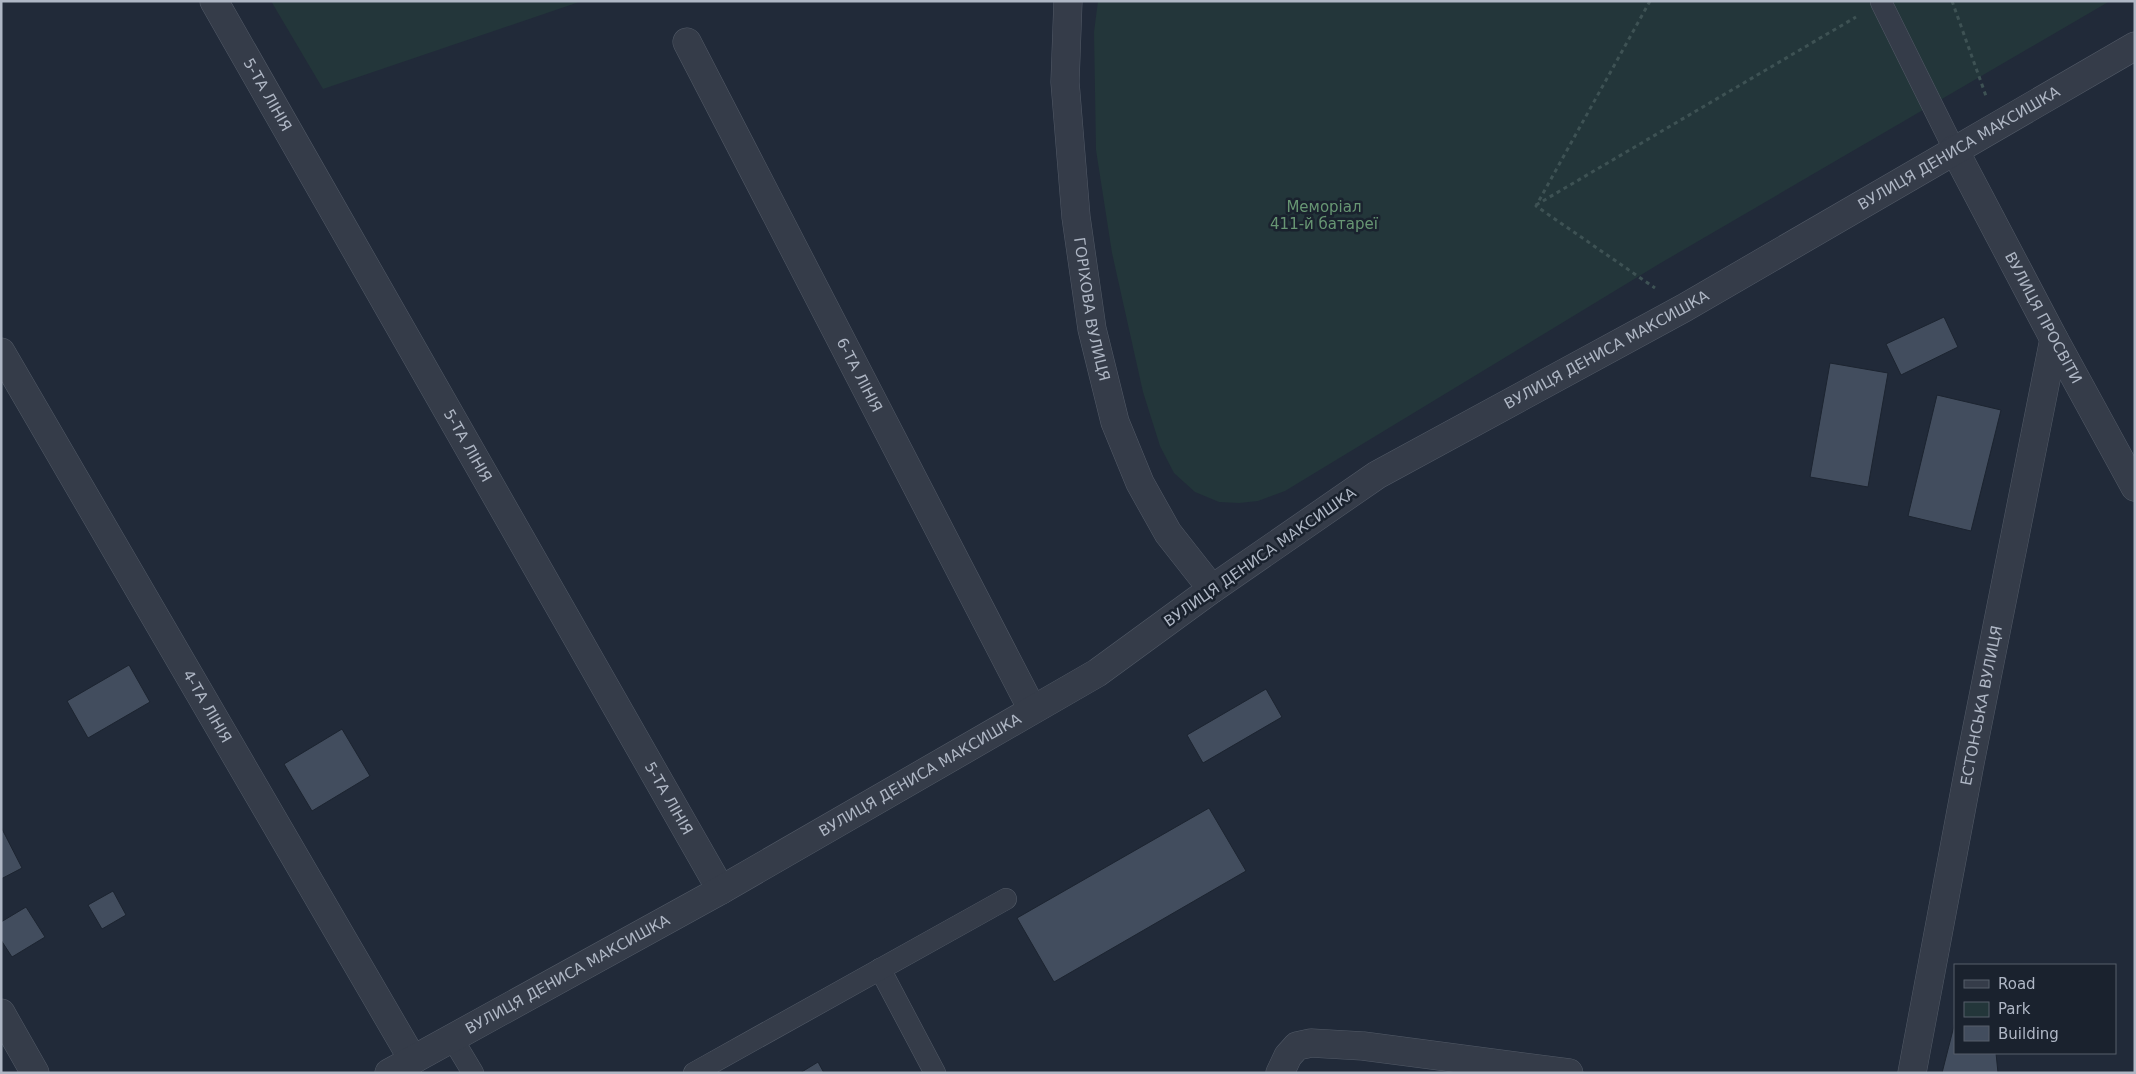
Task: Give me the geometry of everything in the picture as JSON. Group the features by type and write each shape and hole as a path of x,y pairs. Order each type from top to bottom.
{"street":[{"name":"5-ТА ЛІНІЯ","path":"214,1 721,890"},
{"name":"ГОРІХОВА ВУЛИЦЯ","path":"1068,1 1065,82 1076,217 1092,329 1113,413 1140,483 1168,533 1212,589"},
{"name":"6-ТА ЛІНІЯ","path":"687,42 1032,709"},
{"name":"ВУЛИЦЯ ДЕНИСА МАКСИШКА","path":"389,1073 721,890 1032,709 1098,673 1212,589 1377,475 1684,308 1954,149 2135,46"},
{"name":"ВУЛИЦЯ ПРОСВІТИ","path":"1954,149 2054,339 2135,487"},
{"name":"ЕСТОНСЬКА ВУЛИЦЯ","path":"1912,1073 1970,763 2054,339"},
{"name":"4-ТА ЛІНІЯ","path":"1,352 413,1060"},
{"path":"1,1013 35,1073"},
{"path":"1280,1073 1288,1056 1297,1046 1311,1043 1363,1046 1569,1073"}],"lane":[{"path":"1881,2 1954,149"},
{"path":"694,1073 1006,898"},
{"path":"880,969 935,1073"},
{"path":"452,1038 473,1073"}],"path":[{"path":"1536,206 1650,1"},
{"path":"1952,1 1996,125"},
{"path":"1536,206 1881,2"},
{"path":"1536,206 1684,308"}],"green space":[{"path":"271,1 582,1 323,89"},
{"name":"Меморіал 411-й батареї","path":"1098,1 2110,1 1659,264 1285,491 1258,501 1239,503 1219,502 1195,492 1174,473 1160,446 1143,392 1112,253 1096,150 1094,32"}],"building":[{"path":"1944,317 1958,347 1901,375 1886,344"},
{"path":"1830,363 1888,373 1868,487 1810,477"},
{"path":"1937,395 2001,410 1971,531 1908,516"},
{"path":"129,665 150,702 88,738 67,701"},
{"path":"1266,689 1282,717 1203,763 1187,735"},
{"path":"342,729 370,776 312,811 284,764"},
{"path":"1209,808 1246,871 1054,982 1017,918"},
{"path":"1,827 22,868 1,879"},
{"path":"113,891 126,915 102,929 88,905"},
{"path":"26,907 45,937 12,957 1,940 1,922"},
{"path":"1954,1026 1954,1054 1996,1054 1998,1073 1942,1073"},
{"path":"818,1062 824,1073 800,1073"}]}
